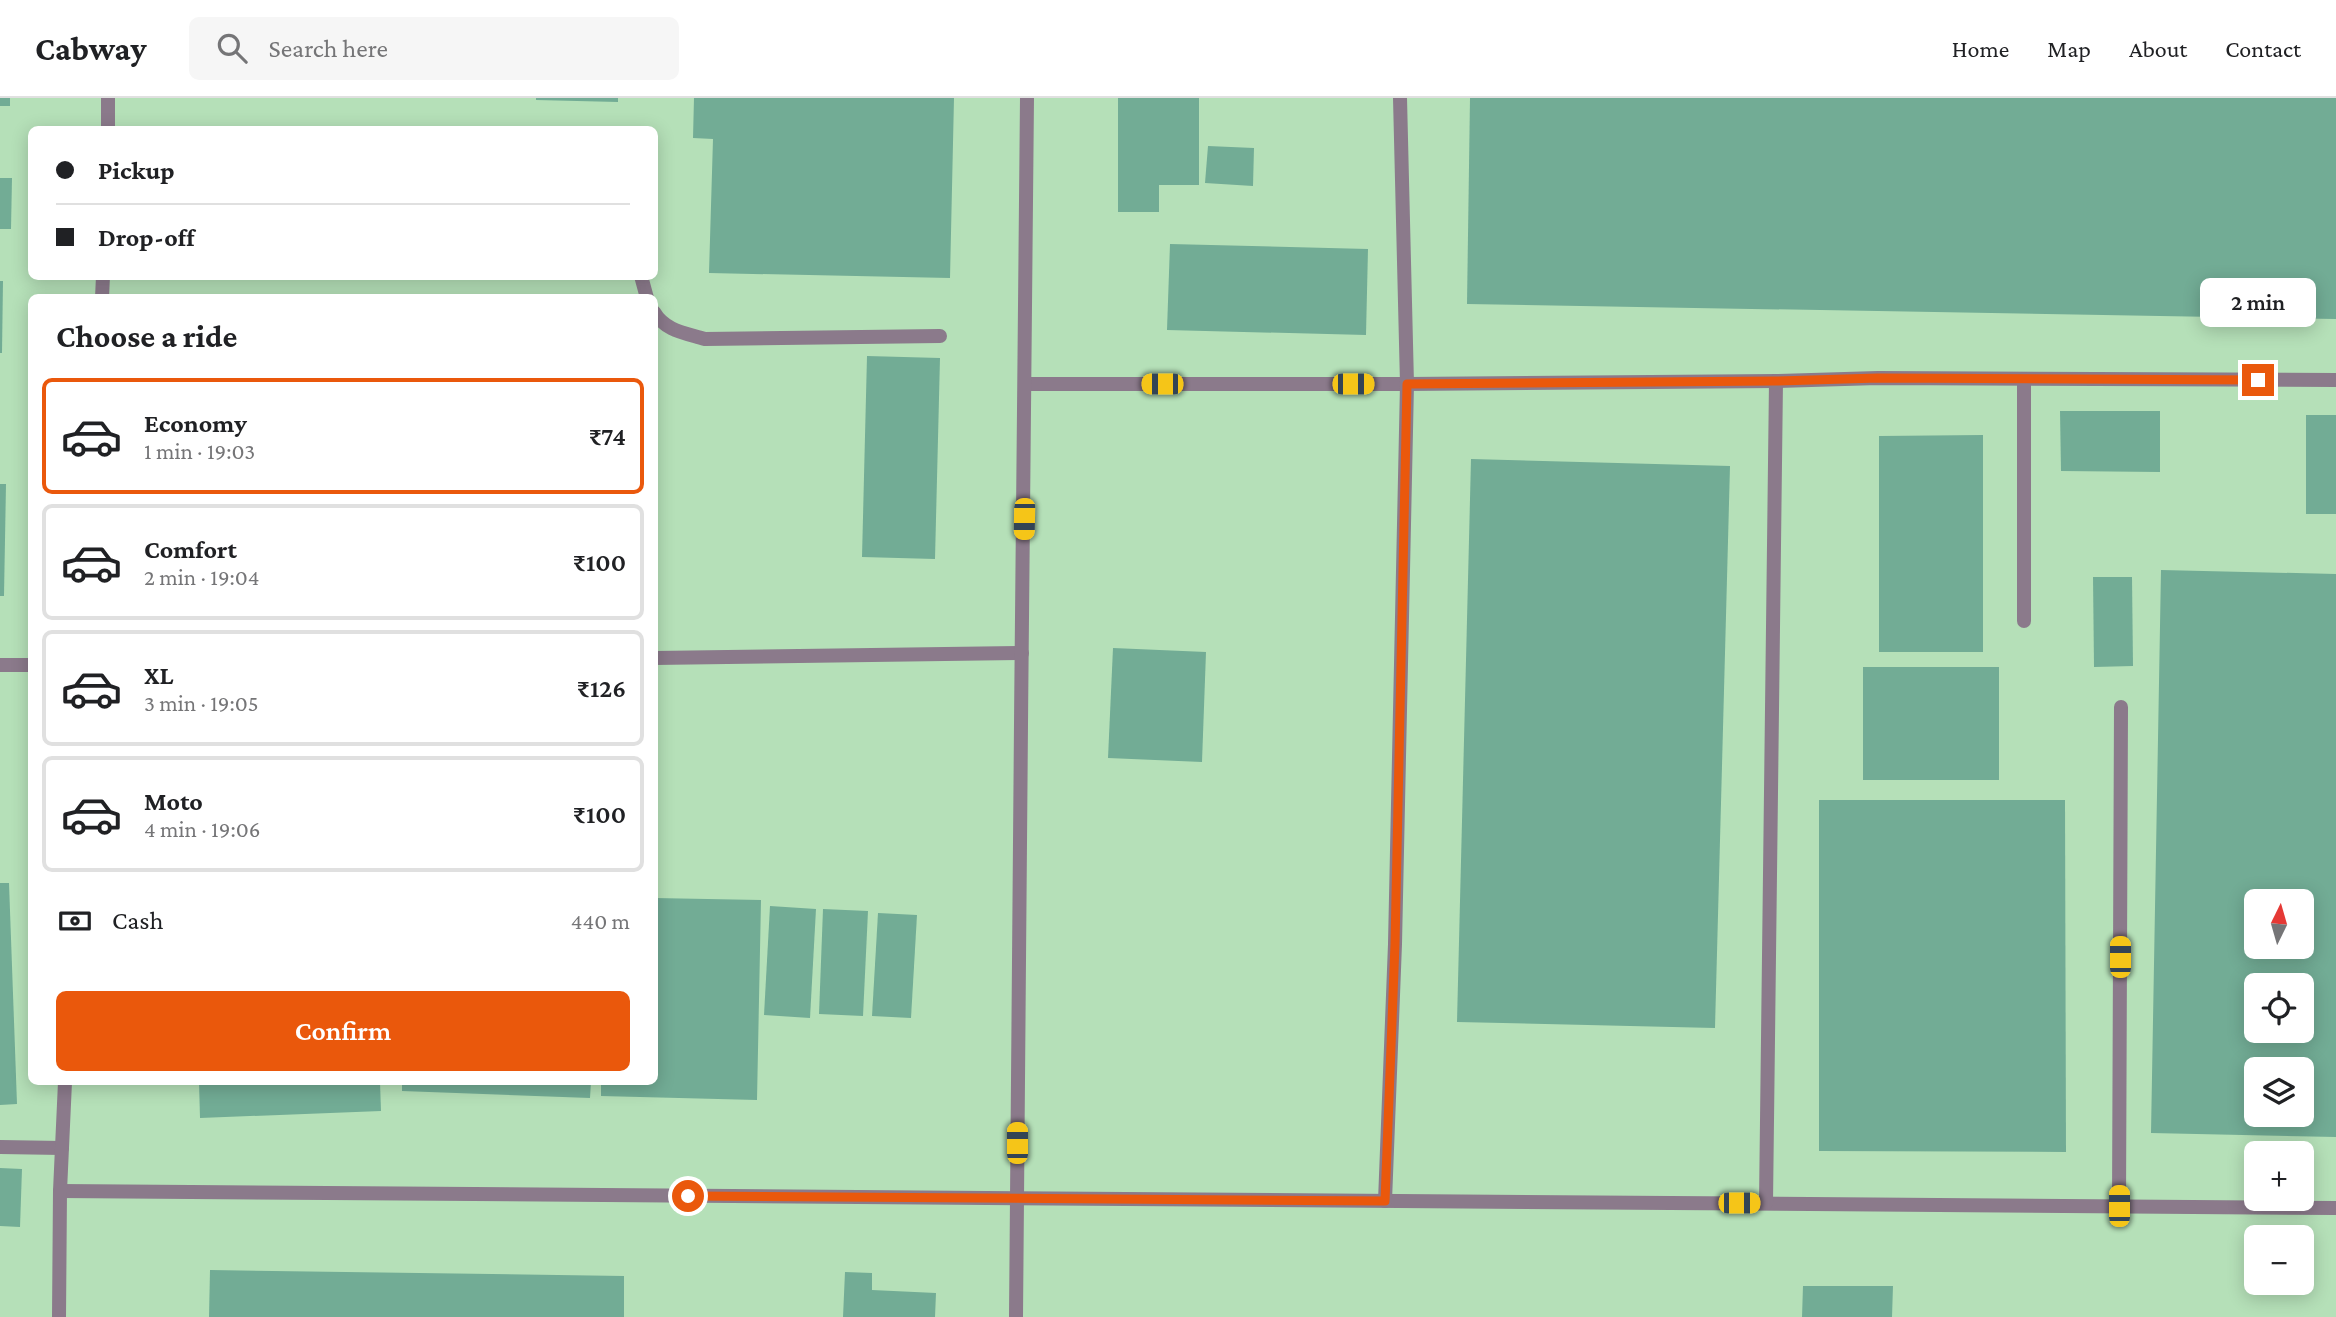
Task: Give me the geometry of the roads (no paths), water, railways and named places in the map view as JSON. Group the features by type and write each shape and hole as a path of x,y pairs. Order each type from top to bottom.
{"lane":[{"path":"107,126 108,98"},
{"path":"1016,1317 1027,98"},
{"path":"1385,1201 1395,944 1407,384 1400,98"},
{"path":"658,318 669,328 705,339 940,336"},
{"path":"1026,384 1407,384 1878,378 2336,380"},
{"path":"2024,379 2024,621"},
{"path":"1766,1203 1776,381"},
{"path":"658,657 1021,653"},
{"path":"0,665 28,665"},
{"path":"2119,1206 2121,707"},
{"path":"59,1317 60,1191 65,1085"},
{"path":"0,1147 62,1148"},
{"path":"60,1191 2336,1208"}]}
